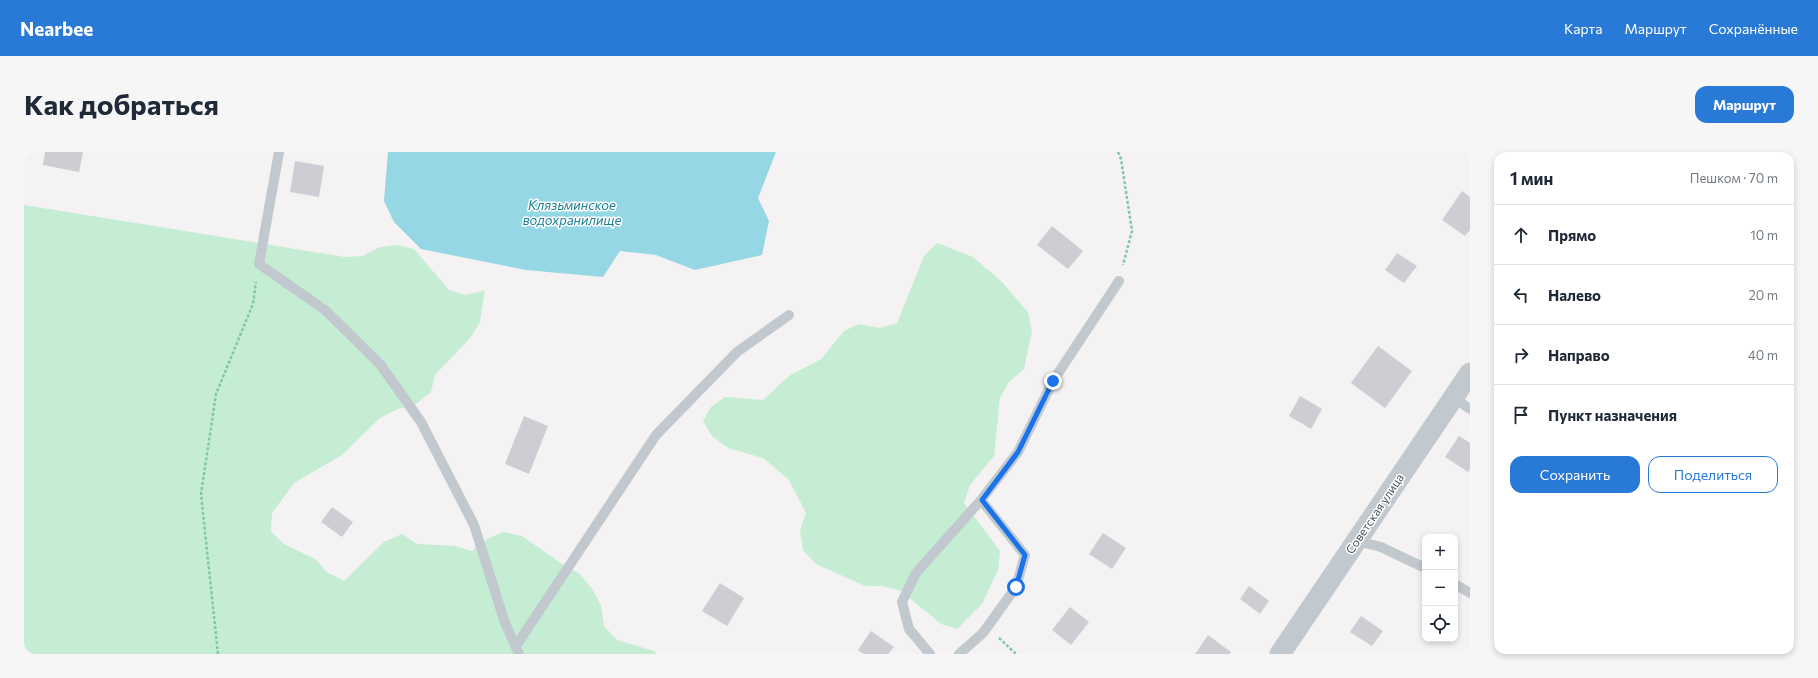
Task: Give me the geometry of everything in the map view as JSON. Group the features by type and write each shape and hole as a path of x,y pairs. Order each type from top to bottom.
{"street":[{"name":"Советская улица","path":"1280,654 1357,540 1462,404 1470,374"}],"lane":[{"path":"279,152 259,264 325,310 380,364 421,422 474,525 505,623 517,650"},
{"path":"930,654 909,630 902,602 916,573 982,500 1018,452 1053,381 1119,281"},
{"path":"517,650 656,436 737,352 789,315"},
{"path":"959,654 983,633 1016,587 1025,555 982,500"},
{"path":"1357,540 1381,547 1422,567"},
{"path":"1458,586 1470,593"}],"path":[{"path":"1118,152 1121,159 1132,231 1119,281"},
{"path":"218,654 201,494 216,394 253,304 259,264"},
{"path":"987,626 1016,654"}],"green space":[{"path":"24,205 345,257 363,256 380,247 398,245 414,249 449,290 466,295 485,290 480,322 471,337 435,375 431,392 416,404 398,409 380,418 342,455 294,483 272,513 271,532 284,544 315,559 327,572 344,581 384,542 402,534 417,544 455,546 472,551 487,539 504,532 522,536 565,566 580,574 593,590 601,606 604,626 617,640 654,651 657,654 24,654"},
{"path":"937,243 973,257 1002,282 1028,312 1032,331 1024,369 1009,382 1000,398 994,456 970,485 964,503 1000,551 998,570 982,604 957,629 941,624 901,591 883,586 865,586 816,564 803,550 800,530 806,513 789,480 763,458 728,448 712,436 703,421 711,407 725,397 763,400 789,376 821,359 844,331 859,324 880,328 897,323 924,256"}],"water":[{"name":"Клязьминское водохранилище","path":"388,152 776,152 758,198 769,221 762,255 695,270 656,255 620,251 603,277 526,270 421,249 394,222 384,201"}],"building":[{"path":"45,152 83,152 79,172 43,165"},
{"path":"295,161 324,166 319,197 290,192"},
{"path":"1462,191 1470,197 1470,230 1465,236 1442,220"},
{"path":"1052,226 1083,251 1068,269 1037,245"},
{"path":"1397,253 1417,266 1404,283 1385,270"},
{"path":"1378,346 1412,371 1385,408 1351,383"},
{"path":"1300,396 1322,409 1311,429 1289,416"},
{"path":"524,416 548,426 529,474 505,464"},
{"path":"1459,436 1470,443 1470,469 1468,472 1445,457"},
{"path":"332,507 353,522 342,537 321,522"},
{"path":"1103,533 1126,548 1112,569 1089,554"},
{"path":"720,583 744,598 727,626 702,611"},
{"path":"1249,586 1269,601 1260,614 1240,599"},
{"path":"1070,607 1089,622 1071,645 1052,630"},
{"path":"1361,616 1383,631 1372,646 1350,632"},
{"path":"871,631 894,647 888,654 864,654 858,650"},
{"path":"1208,635 1231,652 1230,654 1195,654"}],"route":[{"path":"1016,587 1025,555 982,500 1018,452 1053,381"}]}
